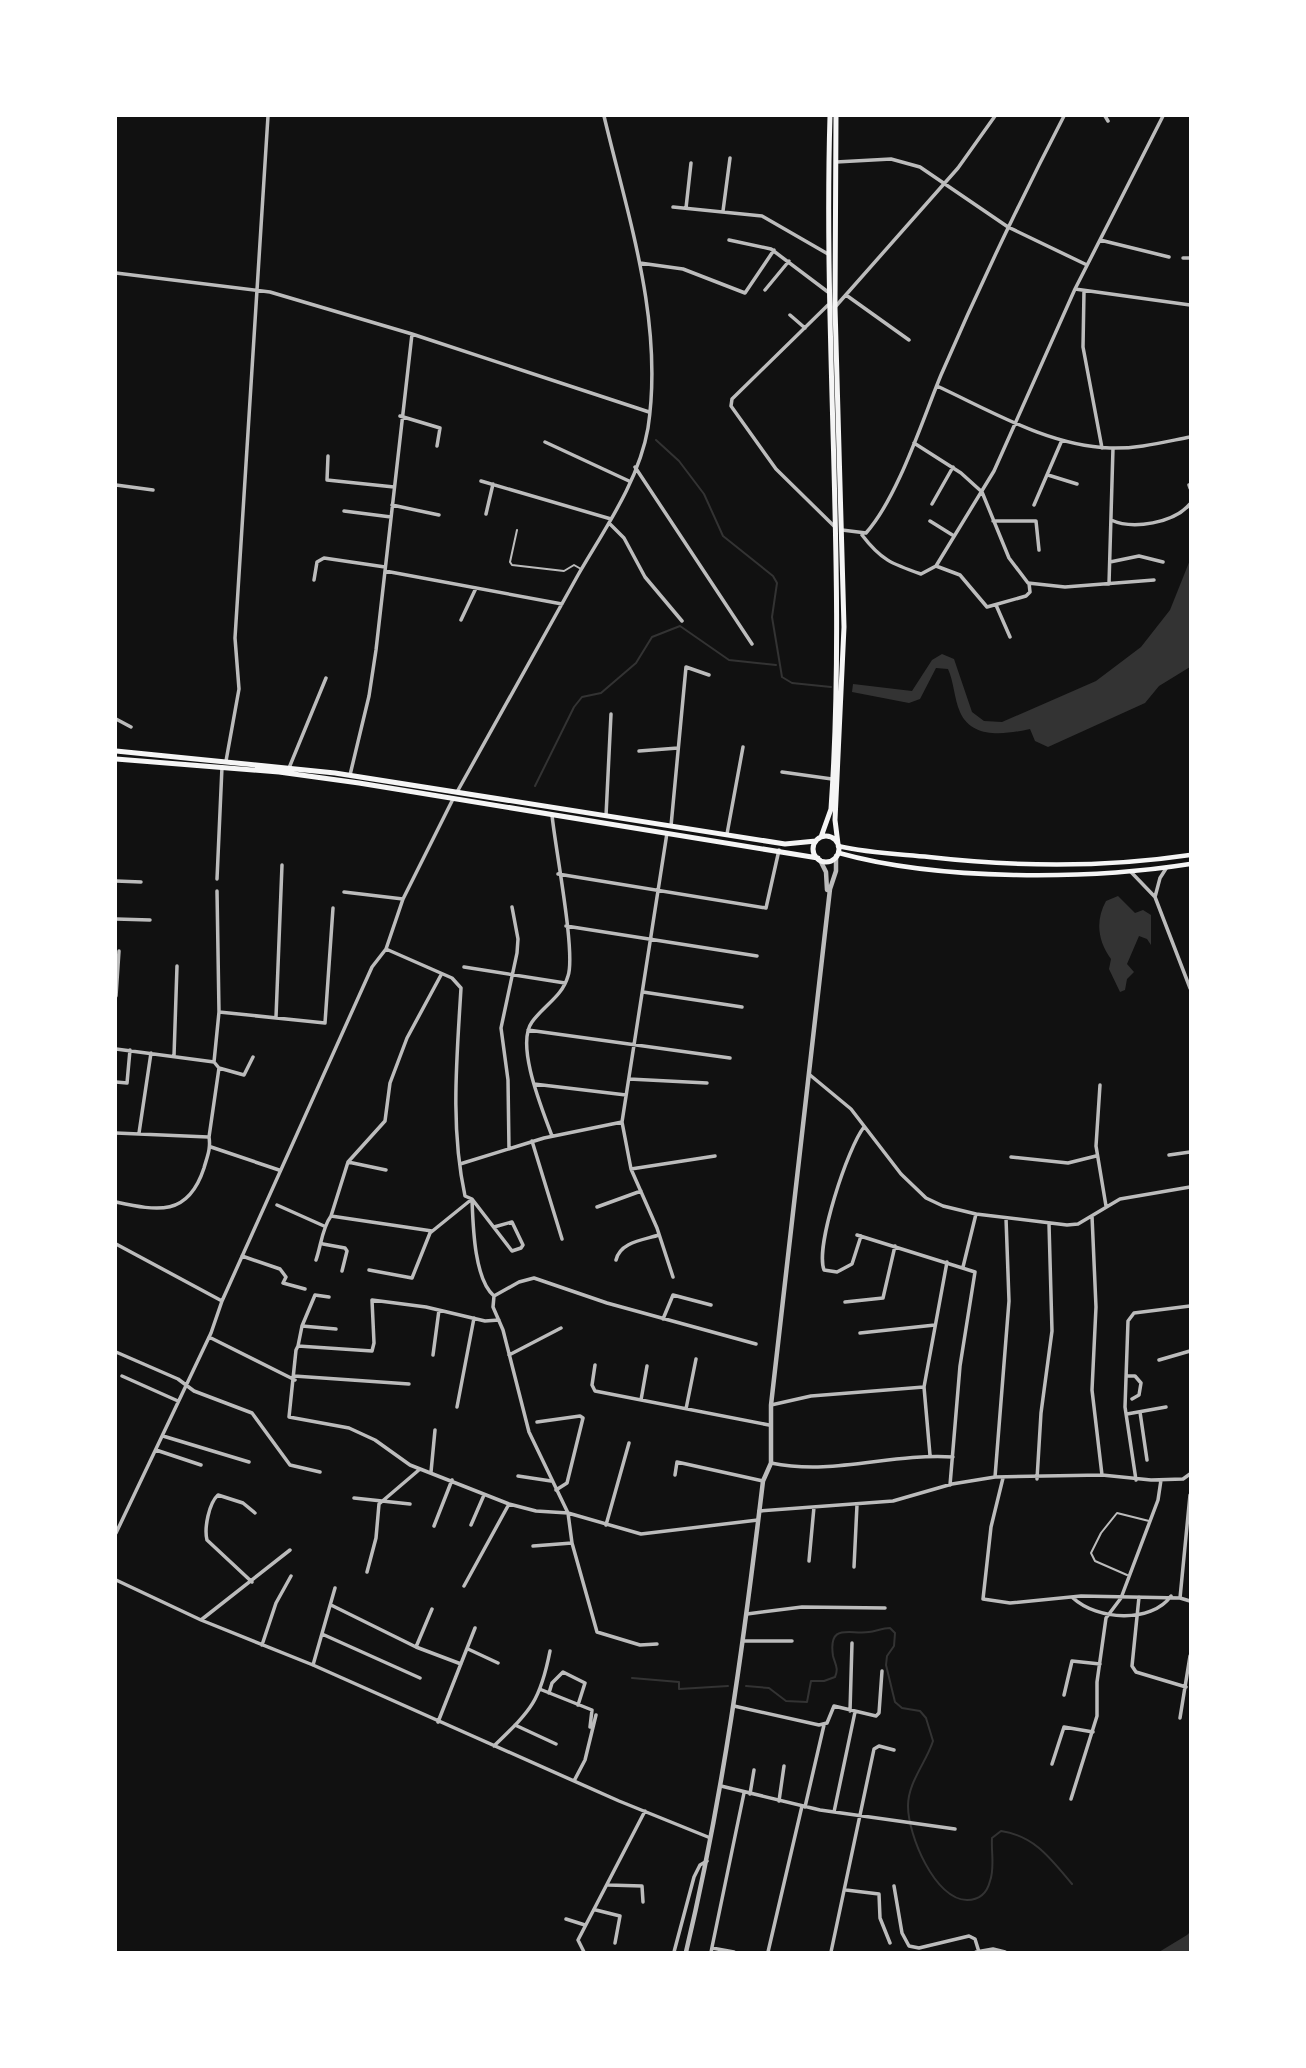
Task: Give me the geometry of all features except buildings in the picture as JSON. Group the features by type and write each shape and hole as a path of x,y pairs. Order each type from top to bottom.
{"main road":[{"path":"830,116 828,292 832,306"},
{"path":"116,751 606,816 829,861 838,850 835,820 844,649 832,306 836,116"},
{"path":"819,859 814,849 829,817 833,780 838,528"},
{"path":"116,760 289,768 350,775 551,813 794,845 830,836 838,850 874,861 972,871 1033,874 1131,872 1191,864"},
{"path":"838,850 1038,866 1127,863 1191,855"}],"street":[{"path":"217,879 224,764 239,689 235,638 268,116"},
{"path":"116,1534 209,1337 279,1170 372,967 386,948 402,900 455,795 610,521 643,448 649,412 651,340 640,263 604,116"},
{"path":"995,116 945,183 846,295 805,328 732,400 731,406 776,469 838,528 863,535 881,558 921,574 936,566 982,492 1017,423 1075,289 1163,116"},
{"path":"863,535 870,529 881,510 914,443 1009,226 1064,116"},
{"path":"1105,116 1108,121"},
{"path":"723,212 730,158"},
{"path":"836,162 891,159 905,162 945,183 1009,226 1087,265"},
{"path":"686,208 691,163"},
{"path":"673,207 762,216 828,254"},
{"path":"729,240 774,250 828,292"},
{"path":"1100,240 1169,257"},
{"path":"640,263 683,269 745,293 774,250"},
{"path":"1183,258 1191,258"},
{"path":"765,290 789,261"},
{"path":"116,274 257,288 412,334 649,412"},
{"path":"1075,289 1191,305"},
{"path":"1084,291 1083,347 1102,448"},
{"path":"846,295 909,340"},
{"path":"790,315 805,328"},
{"path":"350,775 369,696 400,416 412,334"},
{"path":"937,386 1017,423 1062,440 1112,448 1191,437"},
{"path":"400,416 440,428 437,446"},
{"path":"1034,505 1062,440"},
{"path":"545,442 629,481"},
{"path":"914,443 953,467 982,492 1009,558 1028,583 1029,594 996,605 983,606 960,575 936,566"},
{"path":"1110,584 1112,448"},
{"path":"328,456 327,480 394,487"},
{"path":"635,467 752,644"},
{"path":"932,504 953,467"},
{"path":"1048,475 1077,484"},
{"path":"481,481 610,521 624,538 645,577 682,621"},
{"path":"485,514 494,484"},
{"path":"116,485 153,490"},
{"path":"1111,520 1128,524 1172,519 1191,504"},
{"path":"392,505 439,515"},
{"path":"344,510 390,517"},
{"path":"993,521 1036,520 1039,550"},
{"path":"930,521 954,536"},
{"path":"1110,562 1139,556 1163,562"},
{"path":"314,580 317,562 324,558 562,604"},
{"path":"1028,583 1065,587 1154,580"},
{"path":"461,620 476,588"},
{"path":"996,605 1010,637"},
{"path":"673,1277 642,1191 631,1169 622,1122 669,828 687,667 709,675"},
{"path":"289,768 326,678"},
{"path":"606,816 611,715"},
{"path":"116,719 131,727"},
{"path":"727,835 743,747"},
{"path":"639,751 678,748"},
{"path":"782,772 833,780"},
{"path":"551,813 569,966 565,983 555,1000 533,1020 528,1030 534,1084 552,1136"},
{"path":"558,874 766,908 779,849"},
{"path":"686,1952 708,1861 708,1837 721,1786 744,1641 763,1481 771,1463 771,1405 830,897 838,850"},
{"path":"819,859 826,872 830,897"},
{"path":"276,1018 282,865"},
{"path":"1155,897 1160,878 1167,867"},
{"path":"1131,872 1155,897 1191,988"},
{"path":"116,881 141,882"},
{"path":"214,1062 219,1012 217,891"},
{"path":"344,892 402,900"},
{"path":"509,1149 508,1080 501,1028 514,975 518,939 512,907"},
{"path":"219,1012 325,1023 333,908"},
{"path":"116,919 150,920"},
{"path":"566,926 757,957"},
{"path":"386,948 452,978 461,988 455,1100 465,1196 472,1199 512,1251 521,1248 523,1245 512,1222 494,1227"},
{"path":"116,996 119,951"},
{"path":"174,1056 177,965"},
{"path":"464,967 565,983"},
{"path":"316,1260 323,1244 324,1226 331,1216 348,1162 385,1121 390,1083 402,1050 441,975"},
{"path":"643,992 742,1007"},
{"path":"528,1030 730,1058"},
{"path":"116,1049 214,1062 219,1068 244,1075 253,1056"},
{"path":"116,1082 127,1083 130,1050"},
{"path":"139,1133 151,1053"},
{"path":"116,1202 148,1209 182,1202 194,1193 211,1147 209,1137 219,1068"},
{"path":"810,1075 851,1109 914,1188 943,1206 1006,1219 1049,1224 1078,1223 1129,1196 1191,1187"},
{"path":"629,1079 707,1083"},
{"path":"534,1084 626,1095"},
{"path":"1100,1085 1096,1156 1106,1206"},
{"path":"460,1164 552,1136 622,1122"},
{"path":"864,1127 853,1144 824,1238 824,1270 837,1272 852,1264 859,1236 975,1273 960,1366 950,1485"},
{"path":"116,1133 209,1137"},
{"path":"532,1142 562,1239"},
{"path":"211,1147 279,1170"},
{"path":"1168,1155 1191,1152"},
{"path":"631,1169 715,1156"},
{"path":"1011,1157 1068,1163 1096,1156"},
{"path":"348,1162 386,1170"},
{"path":"597,1207 642,1191"},
{"path":"369,1270 412,1278 432,1231 472,1199"},
{"path":"472,1199 474,1237 486,1289 494,1296"},
{"path":"277,1205 324,1226"},
{"path":"962,1267 976,1214"},
{"path":"331,1216 432,1231"},
{"path":"1092,1216 1096,1307 1092,1390 1102,1475"},
{"path":"995,1477 1009,1301 1006,1219"},
{"path":"1037,1479 1040,1423 1052,1331 1049,1224"},
{"path":"617,1260 620,1250 626,1246 659,1235"},
{"path":"116,1244 222,1301"},
{"path":"323,1244 345,1248 347,1251 342,1271"},
{"path":"845,1302 883,1298 895,1246"},
{"path":"242,1256 280,1269 285,1272 283,1283 305,1289"},
{"path":"930,1455 924,1387 947,1262"},
{"path":"494,1296 519,1282 534,1278 663,1319 756,1344"},
{"path":"329,1297 315,1295 302,1326 289,1417 349,1429 375,1440 419,1469 509,1504 536,1511 568,1513 641,1534 758,1520"},
{"path":"663,1319 673,1295 711,1305"},
{"path":"494,1296 493,1307 499,1320 529,1432 568,1513 572,1543 597,1632 640,1645 657,1644"},
{"path":"299,1346 372,1351 372,1300 499,1320"},
{"path":"1136,1480 1126,1414 1129,1316 1191,1306"},
{"path":"433,1355 439,1310"},
{"path":"457,1407 474,1318"},
{"path":"860,1333 934,1325"},
{"path":"302,1326 335,1329"},
{"path":"509,1355 561,1328"},
{"path":"209,1337 294,1378 409,1384"},
{"path":"116,1352 221,1403 252,1413 290,1465 320,1472"},
{"path":"1159,1360 1190,1352"},
{"path":"686,1409 696,1359"},
{"path":"595,1366 592,1385 595,1391 769,1425"},
{"path":"642,1400 647,1366"},
{"path":"122,1376 178,1401"},
{"path":"1126,1376 1135,1376 1141,1383 1139,1395 1132,1399"},
{"path":"771,1405 811,1396 924,1387"},
{"path":"1126,1414 1166,1408"},
{"path":"1140,1412 1147,1460"},
{"path":"537,1422 582,1417 567,1483 564,1488 556,1490"},
{"path":"431,1472 435,1430"},
{"path":"163,1436 249,1462"},
{"path":"606,1525 629,1443"},
{"path":"156,1450 201,1465"},
{"path":"771,1463 825,1469 856,1461 930,1455 953,1457"},
{"path":"675,1475 677,1462 763,1481"},
{"path":"367,1572 376,1538 379,1504 419,1469"},
{"path":"759,1511 858,1505 905,1498 950,1485 995,1477 1037,1479 1102,1475 1136,1480 1190,1477"},
{"path":"518,1476 552,1481"},
{"path":"1003,1478 991,1527 983,1599 1010,1602 1171,1596 1190,1601 1191,1607"},
{"path":"434,1526 452,1480"},
{"path":"1071,1799 1093,1732 1100,1664 1110,1614 1121,1598 1127,1575 1150,1521 1161,1480"},
{"path":"252,1582 207,1540 205,1532 213,1501 218,1495 243,1503 255,1513"},
{"path":"471,1525 484,1495"},
{"path":"1180,1598 1191,1495"},
{"path":"354,1498 384,1499 410,1504"},
{"path":"464,1586 509,1504"},
{"path":"854,1567 858,1505"},
{"path":"809,1561 814,1507"},
{"path":"533,1546 572,1543"},
{"path":"201,1620 290,1550"},
{"path":"262,1646 276,1603 291,1576"},
{"path":"116,1580 201,1620 313,1665 438,1722 708,1837"},
{"path":"313,1665 335,1588"},
{"path":"1072,1598 1083,1608 1110,1614 1137,1615 1157,1609 1171,1596"},
{"path":"1139,1597 1132,1665 1136,1672 1186,1687"},
{"path":"331,1605 416,1647 461,1664"},
{"path":"747,1614 802,1607 885,1608"},
{"path":"416,1647 432,1609"},
{"path":"438,1722 475,1628"},
{"path":"322,1634 420,1678"},
{"path":"744,1641 792,1641"},
{"path":"834,1812 853,1712 852,1643"},
{"path":"468,1649 498,1663"},
{"path":"494,1746 515,1725 542,1690 550,1651"},
{"path":"1180,1718 1191,1656"},
{"path":"1064,1695 1072,1661 1100,1664"},
{"path":"768,1952 824,1725 834,1706 876,1716 879,1713 882,1671"},
{"path":"549,1693 552,1683 563,1672 585,1683 578,1705"},
{"path":"542,1690 592,1710 590,1727"},
{"path":"734,1706 824,1725"},
{"path":"574,1781 585,1760 596,1715"},
{"path":"515,1725 556,1744"},
{"path":"1052,1763 1064,1727 1093,1732"},
{"path":"831,1952 862,1817 874,1749 879,1746 894,1749"},
{"path":"779,1801 784,1766"},
{"path":"734,1952 712,1950 723,1883 754,1770"},
{"path":"721,1786 803,1807 955,1829"},
{"path":"584,1952 578,1940 596,1910 645,1811"},
{"path":"674,1952 694,1877 700,1865 708,1861"},
{"path":"608,1885 642,1886 643,1902"},
{"path":"894,1886 902,1933 909,1946 919,1948 969,1936 975,1940 978,1952 993,1949 1005,1952"},
{"path":"846,1890 878,1894 880,1918 890,1943"},
{"path":"596,1910 620,1916 615,1943"},
{"path":"566,1919 585,1925"}],"lane":[{"path":"517,530 510,562 512,565 564,571 574,565 582,569"},
{"path":"1127,1575 1095,1561 1091,1553 1101,1533 1117,1513 1150,1521"}],"shaded area":[{"path":"1190,560 1190,667 1159,686 1145,703 1048,747 1035,741 1030,729 991,733 973,727 960,712 948,669 936,668 920,699 909,703 852,692 853,684 912,691 932,660 942,654 954,659 972,712 984,721 1002,722 1096,681 1141,647 1170,610"},
{"path":"1118,896 1135,913 1143,910 1151,915 1151,945 1147,939 1139,936 1127,964 1134,972 1127,979 1125,990 1120,992 1109,969 1111,959 1103,945 1099,923 1106,901"},
{"path":"1190,1932 1190,1952 1159,1952 1187,1935"}],"waterway":[{"path":"656,440 679,461 704,494 723,536 773,576 777,583 772,617 782,677 792,683 831,687"},
{"path":"535,786 574,707 582,697 601,693 636,663 652,637 680,626 729,660 776,665"},
{"path":"746,1686 769,1688 786,1701 807,1702 811,1681 824,1681 835,1677 837,1669 832,1645 837,1634 890,1628 895,1633 894,1646 887,1656 886,1665 895,1702 902,1708 920,1711 926,1718 933,1741 914,1781 908,1806 918,1848 934,1878 955,1897 972,1900 982,1895 987,1889 993,1865 992,1838 1001,1831 1033,1843 1072,1884"},
{"path":"632,1678 679,1682 679,1689 728,1686"}]}
